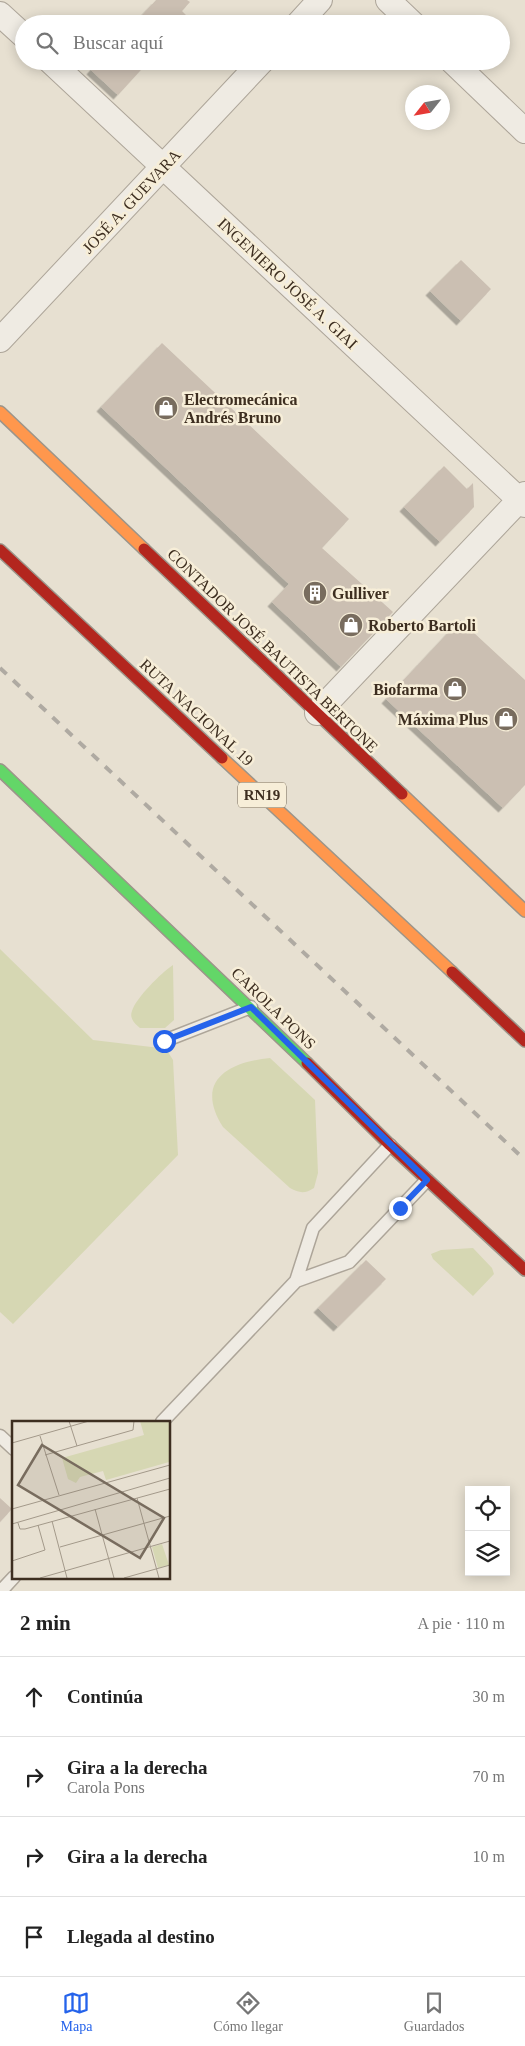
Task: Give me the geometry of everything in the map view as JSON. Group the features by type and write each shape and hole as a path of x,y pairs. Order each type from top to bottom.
{"main road":[{"name":"CONTADOR JOSÉ BAUTISTA BERTONE","path":"0,412 525,911"},
{"name":"RUTA NACIONAL 19","path":"0,550 525,1041"},
{"name":"CAROLA PONS","path":"0,770 251,1007 390,1145 525,1270"}],"street":[{"path":"306,15 320,0"},
{"path":"388,0 404,15"},
{"path":"0,14 15,28"},
{"name":"INGENIERO JOSÉ A. GIAI","path":"60,70 523,500"},
{"name":"JOSÉ A. GUEVARA","path":"0,340 254,70"},
{"path":"461,70 525,131"},
{"path":"316,713 523,500"}],"lane":[{"path":"164,1041 251,1007"},
{"path":"163,1421 296,1281 313,1228 390,1145"},
{"path":"296,1281 349,1262 427,1180"},
{"path":"0,1436 12,1447"},
{"path":"1,1591 13,1578"}],"green space":[{"path":"0,949 93,1040 160,1048 168,1052 173,1060 178,1155 13,1324 0,1312"},
{"path":"173,965 174,1020 165,1028 140,1028 134,1023 131,1016 134,1006 150,986"},
{"path":"270,1058 315,1100 318,1173 314,1188 305,1192 299,1192 290,1188 223,1127 215,1111 212,1097 214,1086 220,1077 229,1069 241,1064"},
{"path":"473,1248 492,1268 494,1274 473,1296 433,1259 431,1254 441,1250"}],"building":[{"path":"156,0 187,0 190,2 182,11 186,15 142,15"},
{"path":"91,70 141,70 118,95"},
{"path":"461,260 491,289 461,321 430,291"},
{"path":"162,343 349,519 322,548 393,612 341,667 272,602 289,584 101,407"},
{"path":"444,466 467,489 473,483 474,507 440,542 404,507"},
{"name":"Biofarma","path":"460,620 525,680 525,785 503,808 386,699"},
{"path":"366,1260 386,1279 338,1327 318,1308"},
{"path":"0,1498 12,1509 0,1522"}],"railway":[{"path":"0,668 525,1160"}],"traffic: fast":[{"path":"0,770 307,1063"}],"traffic: slow":[{"path":"0,412 144,549"},
{"path":"222,758 452,972"},
{"path":"402,794 525,911"}],"traffic: jam":[{"path":"144,549 402,794"},
{"path":"0,550 222,758"},
{"path":"452,972 525,1041"},
{"path":"307,1063 390,1145 525,1270"}],"place":[{"name":"Electromecánica Andrés Bruno","path":"166,408"},
{"name":"Gulliver","path":"315,593"},
{"name":"Roberto Bartoli","path":"351,625"},
{"name":"Biofarma","path":"455,689"},
{"name":"Máxima Plus","path":"506,719"}],"route":[{"path":"164,1041 251,1007 427,1180 400,1208"}]}
